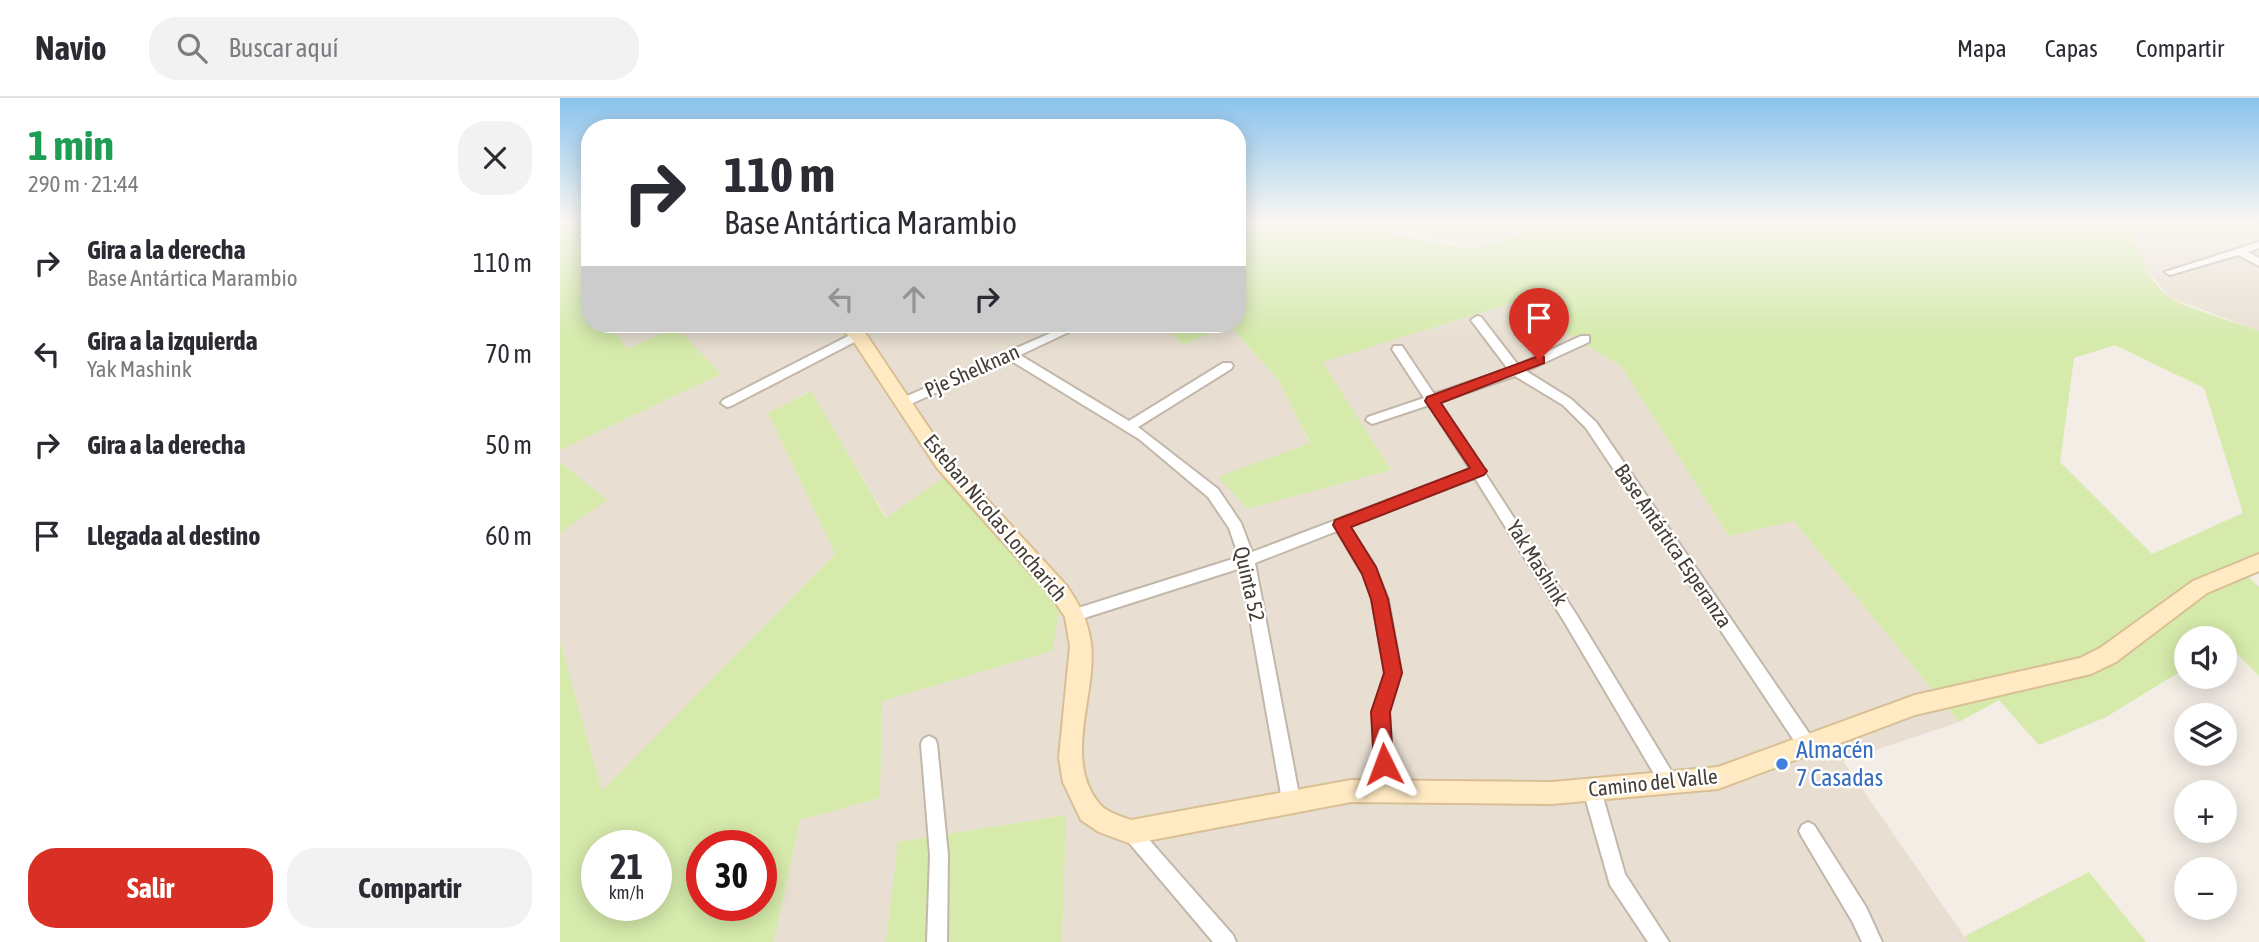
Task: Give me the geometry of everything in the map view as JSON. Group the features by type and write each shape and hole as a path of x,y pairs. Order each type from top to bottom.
{"street":[{"path":"2170,272 2205,261"},
{"path":"1477,320 1516,371"},
{"path":"727,402 844,333"},
{"name":"Esteban Nicolas Loncharich","path":"854,333 943,463 1059,591 1075,615 1081,646 1071,758 1075,782 1090,812 1108,824 1131,832"},
{"name":"Pje Shelknan","path":"902,402 1059,333"},
{"path":"1372,420 1516,371 1585,339"},
{"name":"Yak Mashink","path":"1398,349 1586,639 1669,783"},
{"name":"Quinta 52","path":"1010,354 1144,436 1213,494 1236,527 1247,560 1291,800"},
{"path":"1128,427 1227,366"},
{"name":"Base Antártica Esperanza","path":"1516,371 1567,402 1591,425 1807,745"},
{"path":"1075,615 1247,560 1479,471"},
{"path":"1341,525 1370,572 1380,599 1392,666 1393,673 1381,712 1385,789"},
{"name":"Camino del Valle","path":"1131,832 1190,823 1291,800 1351,791 1385,789 1489,794 1592,790 1718,778 1753,768 1915,705 2083,667 2108,655 2200,587 2259,562"},
{"path":"929,744 939,855 937,942"},
{"path":"1592,790 1618,878 1659,942"},
{"path":"1808,831 1859,914 1872,942"},
{"path":"1131,832 1222,940"}],"shaded area":[{"path":"2143,261 2259,261 2259,331 2169,297"},
{"path":"1515,301 1621,366 1729,536 1794,521 1959,722 1843,761 1968,942 1062,942 1065,815 899,842 886,942 774,942 800,820 880,798 882,701 1051,651 1062,582 946,477 887,518 810,391 768,413 835,554 602,792 560,641 560,533 606,500 560,462 560,450 721,374 627,349 617,333 1170,333 1184,345 1209,333 1236,333 1279,381 1310,444 1219,477 1247,509 1391,470 1321,362"}],"green space":[{"path":"560,261 581,261 581,333 617,333 627,349 663,333 682,333 721,374 560,450"},
{"path":"1246,261 2143,261 2156,284 2174,300 2259,331 2259,562 2242,571 2259,587 2259,676 2237,653 2237,626 2174,626 2174,675 2106,717 2039,745 1999,700 1959,722 1794,521 1729,536 1621,366 1515,302 1322,362 1391,470 1247,509 1218,477 1310,443 1279,381 1236,333 1246,333","holes":["2115,345 2204,388 2243,513 2152,554 2060,462 2074,358"]},
{"path":"1170,333 1209,333 1184,345"},
{"path":"811,391 886,518 946,476 1060,607 1052,651 882,701 880,798 800,820 774,942 560,942 560,641 602,791 835,554 768,413"},
{"path":"560,462 607,500 560,533"},
{"path":"1066,815 1062,942 886,942 898,842"},
{"path":"2089,872 2146,942 1968,942 1965,936"}],"place":[{"name":"Almacén 7 Casadas","path":"1782,764"}],"route":[{"path":"1384,764 1381,712 1393,673 1380,599 1370,572 1341,525 1479,471 1432,401 1539,360"}]}
